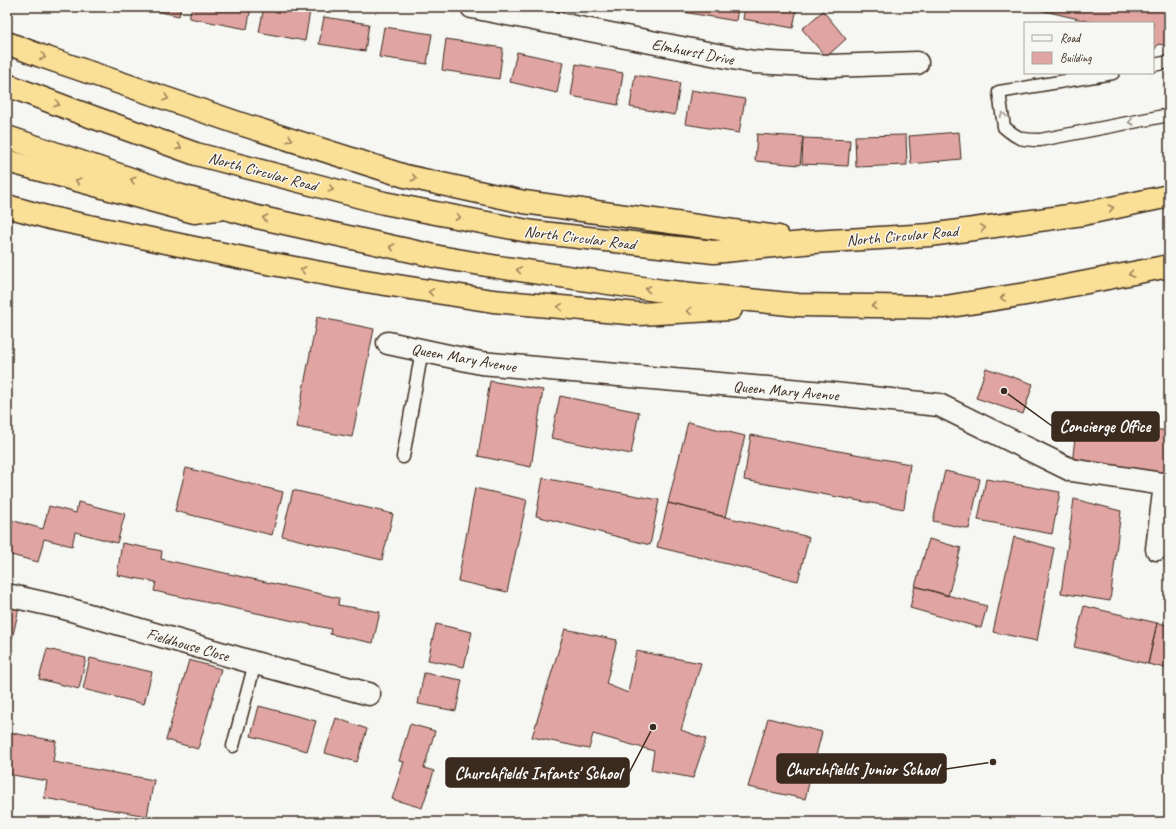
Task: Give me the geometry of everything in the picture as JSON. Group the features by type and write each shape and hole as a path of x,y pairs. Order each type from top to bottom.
{"highway":[{"path":"7,43 41,56 214,114 405,176 524,202 813,242"},
{"name":"North Circular Road","path":"7,85 196,154 384,203 533,232 714,252 813,242 930,235 1083,214 1169,196"},
{"path":"7,137 178,195 224,208 257,217 439,257 663,291 798,305"},
{"path":"7,161 194,212 224,208"},
{"path":"7,206 50,218 257,261 353,279 493,301 639,314 798,305 945,307 1026,294 1169,266"}],"street":[{"name":"Elmhurst Drive","path":"472,7 753,62 830,66 917,63"},
{"name":"Queen Mary Avenue","path":"388,343 482,363 824,393 939,405 1071,470 1167,484"},
{"path":"1157,549 1167,484"},
{"name":"Fieldhouse Close","path":"7,595 61,607 369,694"}],"lane":[{"path":"1154,66 1169,62"},
{"path":"1107,74 999,92 1004,127 1016,137 1030,140 1040,140 1169,115"},
{"path":"403,457 422,350"},
{"path":"232,746 255,663"}],"building":[{"path":"137,7 181,7 179,16"},
{"path":"192,7 251,7 247,29 189,18"},
{"path":"264,7 289,7 310,11 305,41 259,32"},
{"path":"684,7 738,7 736,21 683,12"},
{"path":"745,7 797,7 793,28 743,19"},
{"path":"1027,7 1169,7 1169,46 1158,44 1154,50 1154,22 1092,22"},
{"path":"823,11 846,39 826,57 802,29"},
{"path":"324,17 369,24 365,51 319,44"},
{"path":"384,27 432,34 427,64 379,57"},
{"path":"446,39 503,48 499,79 442,70"},
{"path":"517,52 563,62 557,93 510,82"},
{"path":"576,64 623,73 618,105 571,96"},
{"path":"635,75 680,83 675,115 630,107"},
{"path":"691,90 745,99 739,133 685,124"},
{"path":"959,132 961,159 911,164 909,136"},
{"path":"757,134 803,137 800,165 755,161"},
{"path":"906,135 907,165 856,167 855,136"},
{"path":"803,138 850,140 848,166 802,164"},
{"path":"317,317 374,329 352,437 296,427"},
{"path":"986,368 1033,384 1023,414 976,398"},
{"path":"490,381 543,390 531,467 478,456"},
{"path":"560,396 639,412 631,454 551,438"},
{"path":"1077,420 1169,431 1169,479 1072,464"},
{"path":"688,422 745,436 725,517 668,503"},
{"path":"751,435 910,464 904,509 744,480"},
{"path":"186,468 283,492 272,535 175,511"},
{"path":"945,471 980,479 969,529 933,521"},
{"path":"543,478 659,500 650,545 536,516"},
{"path":"986,479 1060,492 1052,534 978,520"},
{"path":"475,488 527,500 507,592 458,581"},
{"path":"293,490 393,514 382,560 282,536"},
{"path":"1074,499 1121,511 1110,601 1061,593"},
{"path":"78,502 125,514 117,543 75,532 72,546 44,539 38,562 7,554 7,519 43,529 49,506 76,513"},
{"path":"668,503 809,537 798,581 657,547"},
{"path":"1014,537 1054,548 1037,641 993,632"},
{"path":"929,539 961,548 948,596 915,586"},
{"path":"122,543 162,551 161,559 339,598 338,605 380,612 373,643 330,634 331,629 154,591 156,582 117,575"},
{"path":"915,586 987,606 981,628 910,608"},
{"path":"7,605 19,608 7,662"},
{"path":"1084,606 1157,623 1148,664 1074,647"},
{"path":"1157,623 1169,625 1169,669 1148,664"},
{"path":"436,624 472,632 464,667 428,660"},
{"path":"565,629 617,640 606,684 628,693 636,651 701,663 681,730 706,739 693,778 651,770 654,751 593,734 589,749 532,737"},
{"path":"47,649 86,658 79,689 39,679"},
{"path":"90,658 152,672 144,704 83,689"},
{"path":"189,660 221,669 198,749 166,740"},
{"path":"424,673 462,680 456,711 418,704"},
{"path":"259,706 316,721 307,751 251,736"},
{"path":"336,718 367,729 357,762 325,753"},
{"path":"768,718 822,732 805,799 748,787"},
{"path":"410,724 435,731 424,768 434,771 422,808 392,799 404,762 399,761"},
{"path":"7,732 56,741 53,762 154,780 147,816 44,798 47,781 7,774"}],"place":[{"name":"Concierge Office","path":"1004,391"},
{"name":"Churchfields Infants' School","path":"653,727"},
{"name":"Churchfields Junior School","path":"993,762"}]}
